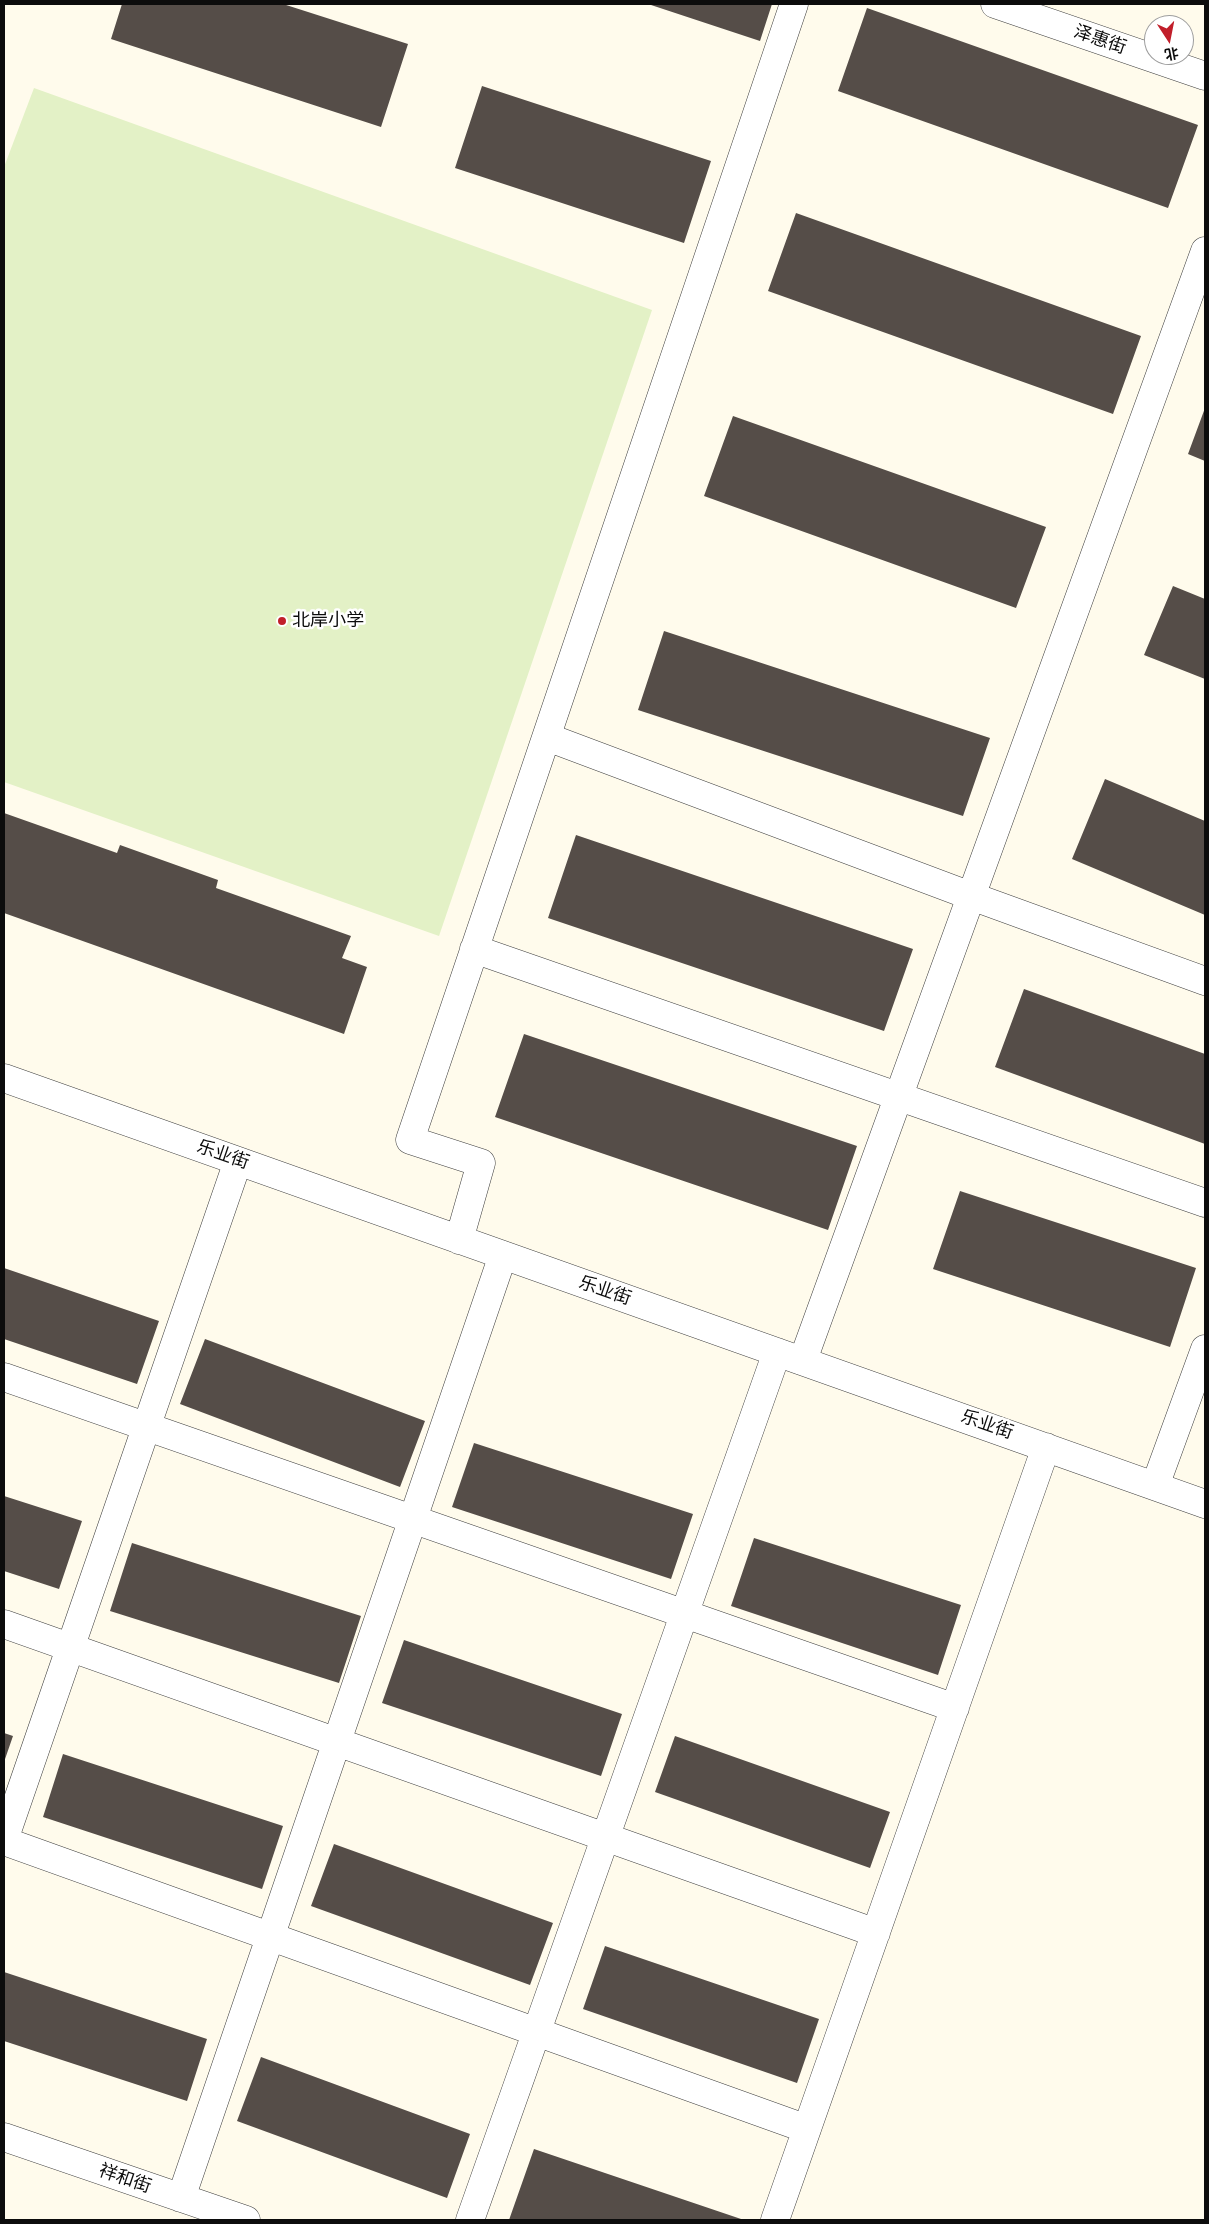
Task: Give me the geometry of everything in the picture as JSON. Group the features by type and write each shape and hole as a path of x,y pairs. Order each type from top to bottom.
{"street":[{"path":"460,1240 481,1163 410,1140 794,4"},
{"name":"泽惠街","path":"995,4 1205,76"},
{"path":"803,1360 1205,251"},
{"path":"547,737 971,896 1205,981"},
{"path":"474,949 1205,1203"},
{"name":"乐业街","path":"4,1078 1046,1446 1205,1504"},
{"path":"238,1161 4,1841 271,1935 536,2033 807,2129"},
{"path":"181,2198 503,1255"},
{"path":"1155,1486 1205,1349"},
{"path":"470,2220 777,1352"},
{"path":"4,1377 955,1708"},
{"path":"775,2220 1046,1446"},
{"path":"4,1624 876,1933"},
{"name":"祥和街","path":"4,2137 246,2220"}],"green space":[{"name":"北岸小学","path":"34,88 652,310 439,936 4,782 4,167"}],"building":[{"path":"122,4 283,4 408,44 381,127 111,39"},
{"path":"648,4 772,4 760,41"},
{"path":"867,8 1198,125 1168,208 838,91"},
{"path":"482,86 711,161 684,243 455,168"},
{"path":"796,213 1141,336 1113,414 768,291"},
{"path":"1205,408 1205,461 1188,454"},
{"path":"733,416 1046,527 1016,608 704,496"},
{"path":"1173,586 1205,599 1205,679 1144,655"},
{"path":"664,631 990,738 963,816 638,710"},
{"path":"1105,779 1205,821 1205,915 1072,859"},
{"path":"4,813 117,853 120,845 218,880 216,888 351,936 342,958 367,967 344,1034 4,913"},
{"path":"576,835 913,949 884,1031 548,918"},
{"path":"1024,989 1205,1054 1205,1144 995,1067"},
{"path":"524,1034 857,1146 828,1230 495,1117"},
{"path":"960,1191 1196,1268 1170,1347 933,1269"},
{"path":"4,1268 159,1321 137,1384 4,1339"},
{"path":"205,1339 425,1421 400,1487 180,1404"},
{"path":"474,1443 693,1514 671,1579 452,1507"},
{"path":"4,1496 82,1521 59,1589 4,1571"},
{"path":"754,1538 961,1605 938,1675 731,1606"},
{"path":"132,1543 361,1616 339,1683 110,1611"},
{"path":"404,1640 622,1714 601,1776 382,1703"},
{"path":"4,1733 13,1736 4,1762"},
{"path":"675,1736 890,1812 870,1868 655,1792"},
{"path":"63,1754 283,1826 262,1889 43,1817"},
{"path":"334,1844 553,1923 530,1985 311,1906"},
{"path":"605,1946 819,2019 797,2083 583,2009"},
{"path":"4,1972 207,2039 187,2101 4,2041"},
{"path":"261,2057 470,2134 447,2198 237,2121"},
{"path":"534,2149 744,2220 509,2220"}],"place":[{"name":"北岸小学","path":"282,621"}]}
